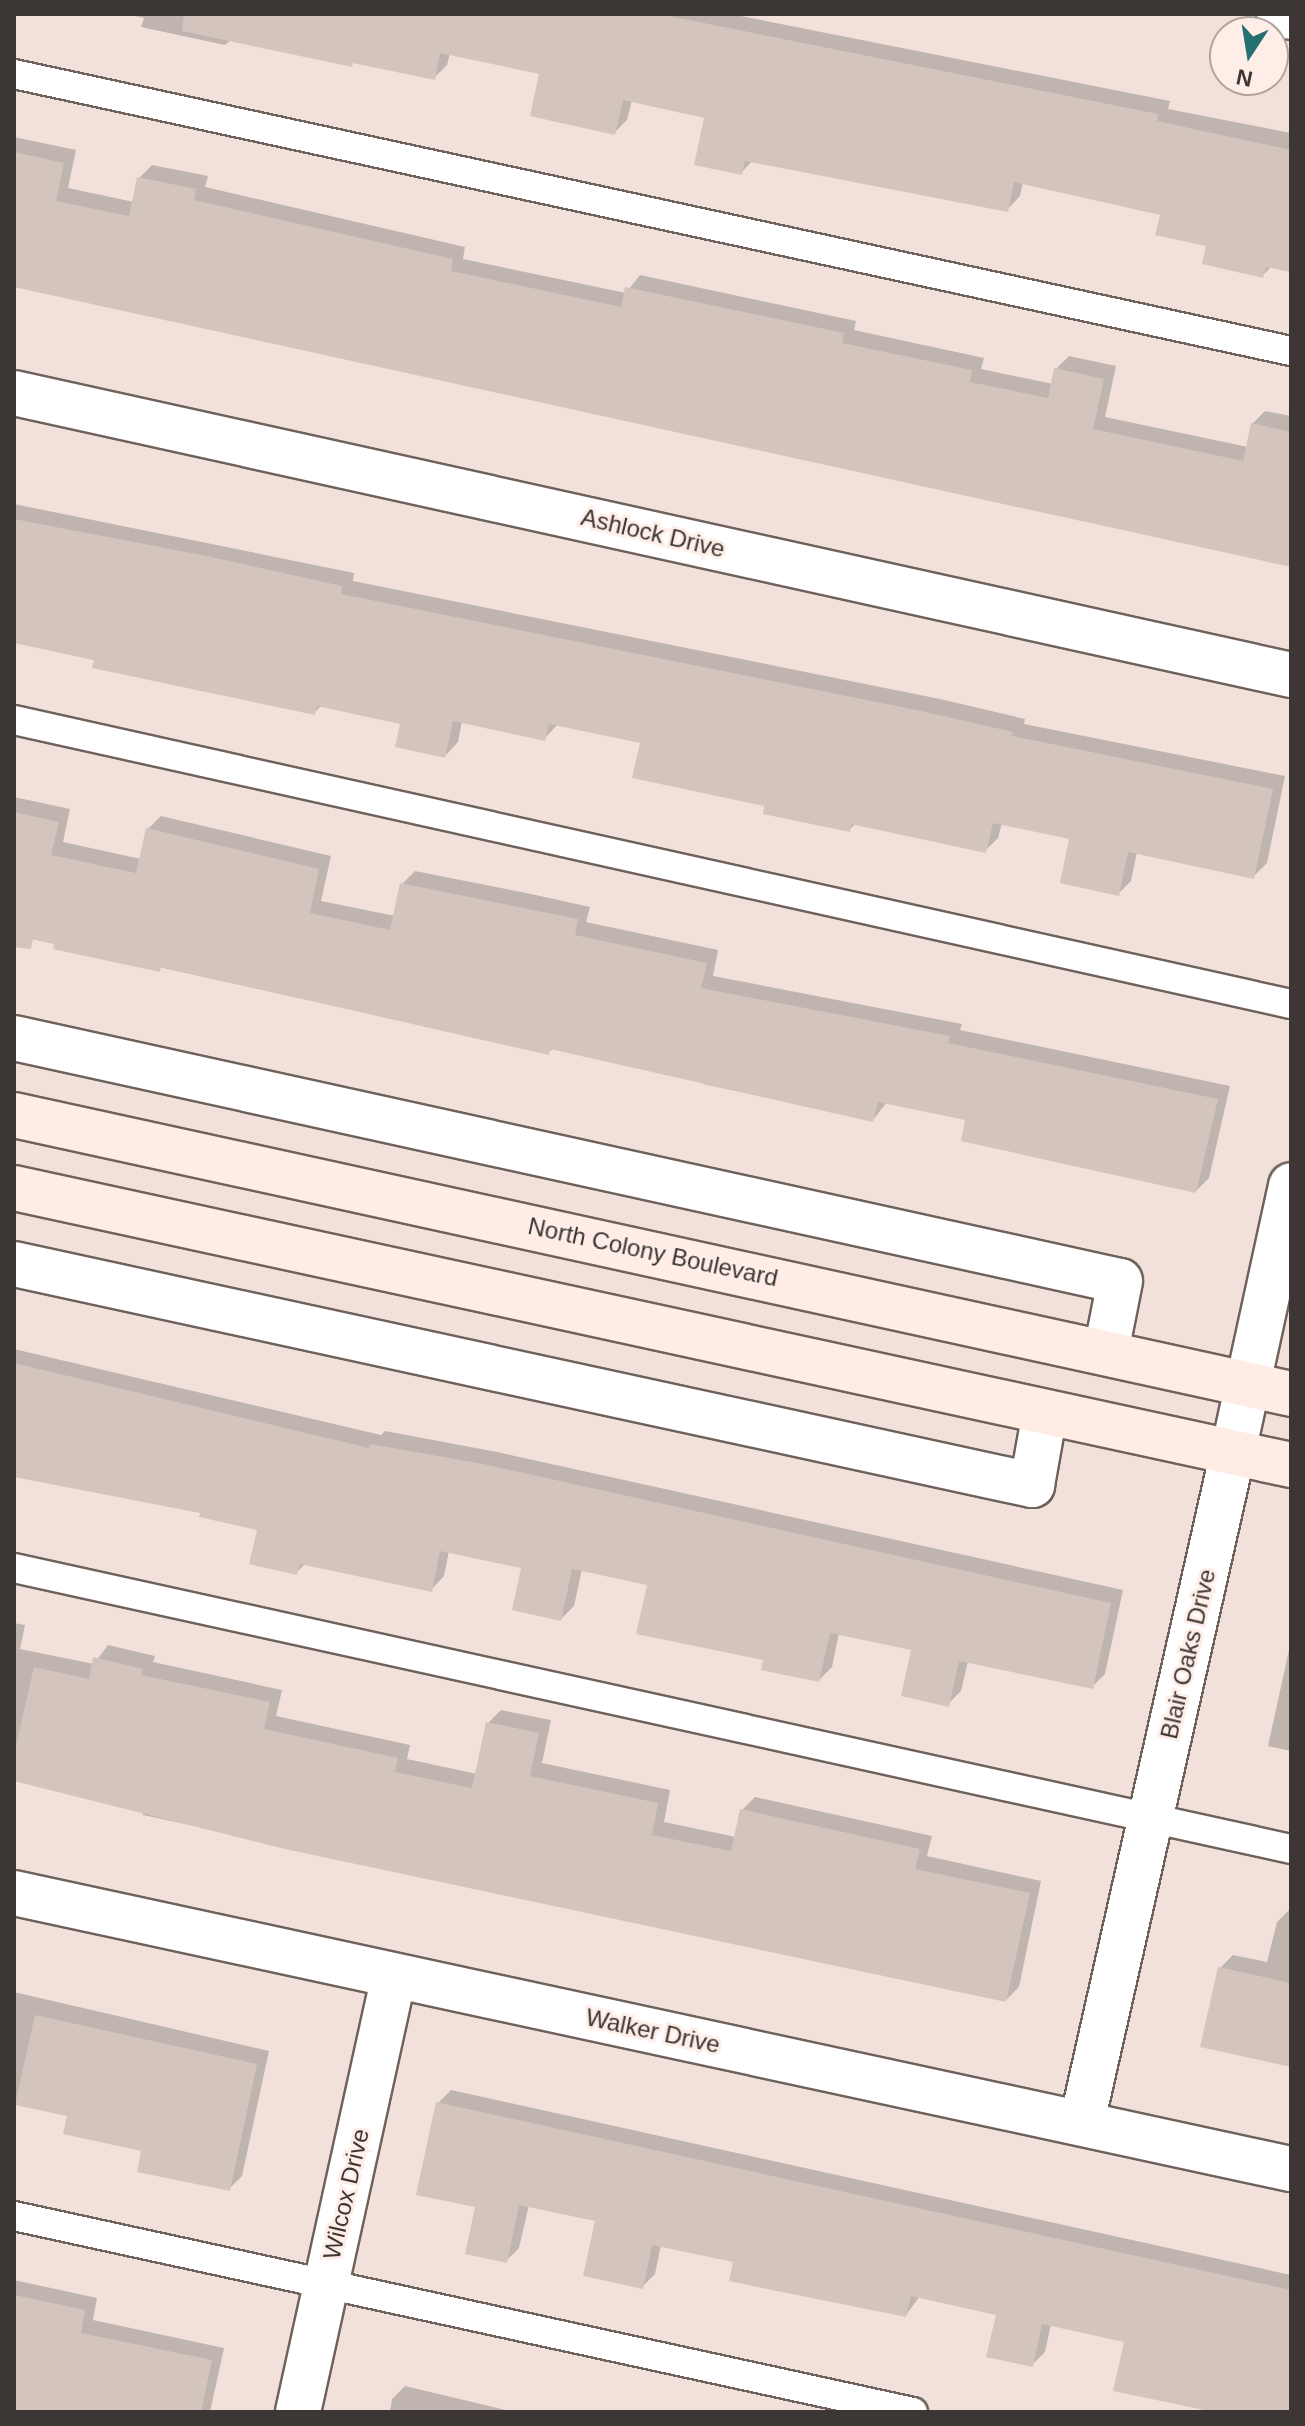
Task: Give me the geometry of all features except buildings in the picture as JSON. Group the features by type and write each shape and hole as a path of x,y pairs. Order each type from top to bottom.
{"main road":[{"name":"North Colony Boulevard","path":"14,1115 1291,1394"},
{"path":"14,1188 1291,1465"}],"street":[{"path":"1279,14 1291,17"},
{"name":"Ashlock Drive","path":"14,393 1291,675"},
{"path":"14,1038 1120,1281 1106,1352"},
{"name":"Blair Oaks Drive","path":"1082,2122 1291,1185"},
{"path":"14,1264 1032,1485 1045,1412"},
{"name":"Walker Drive","path":"14,1893 1291,2169"},
{"name":"Wilcox Drive","path":"298,2412 394,1976"}],"lane":[{"path":"14,74 1291,351"},
{"path":"14,720 1291,1004"},
{"path":"14,1568 1291,1849"},
{"path":"14,2216 913,2412"}]}
